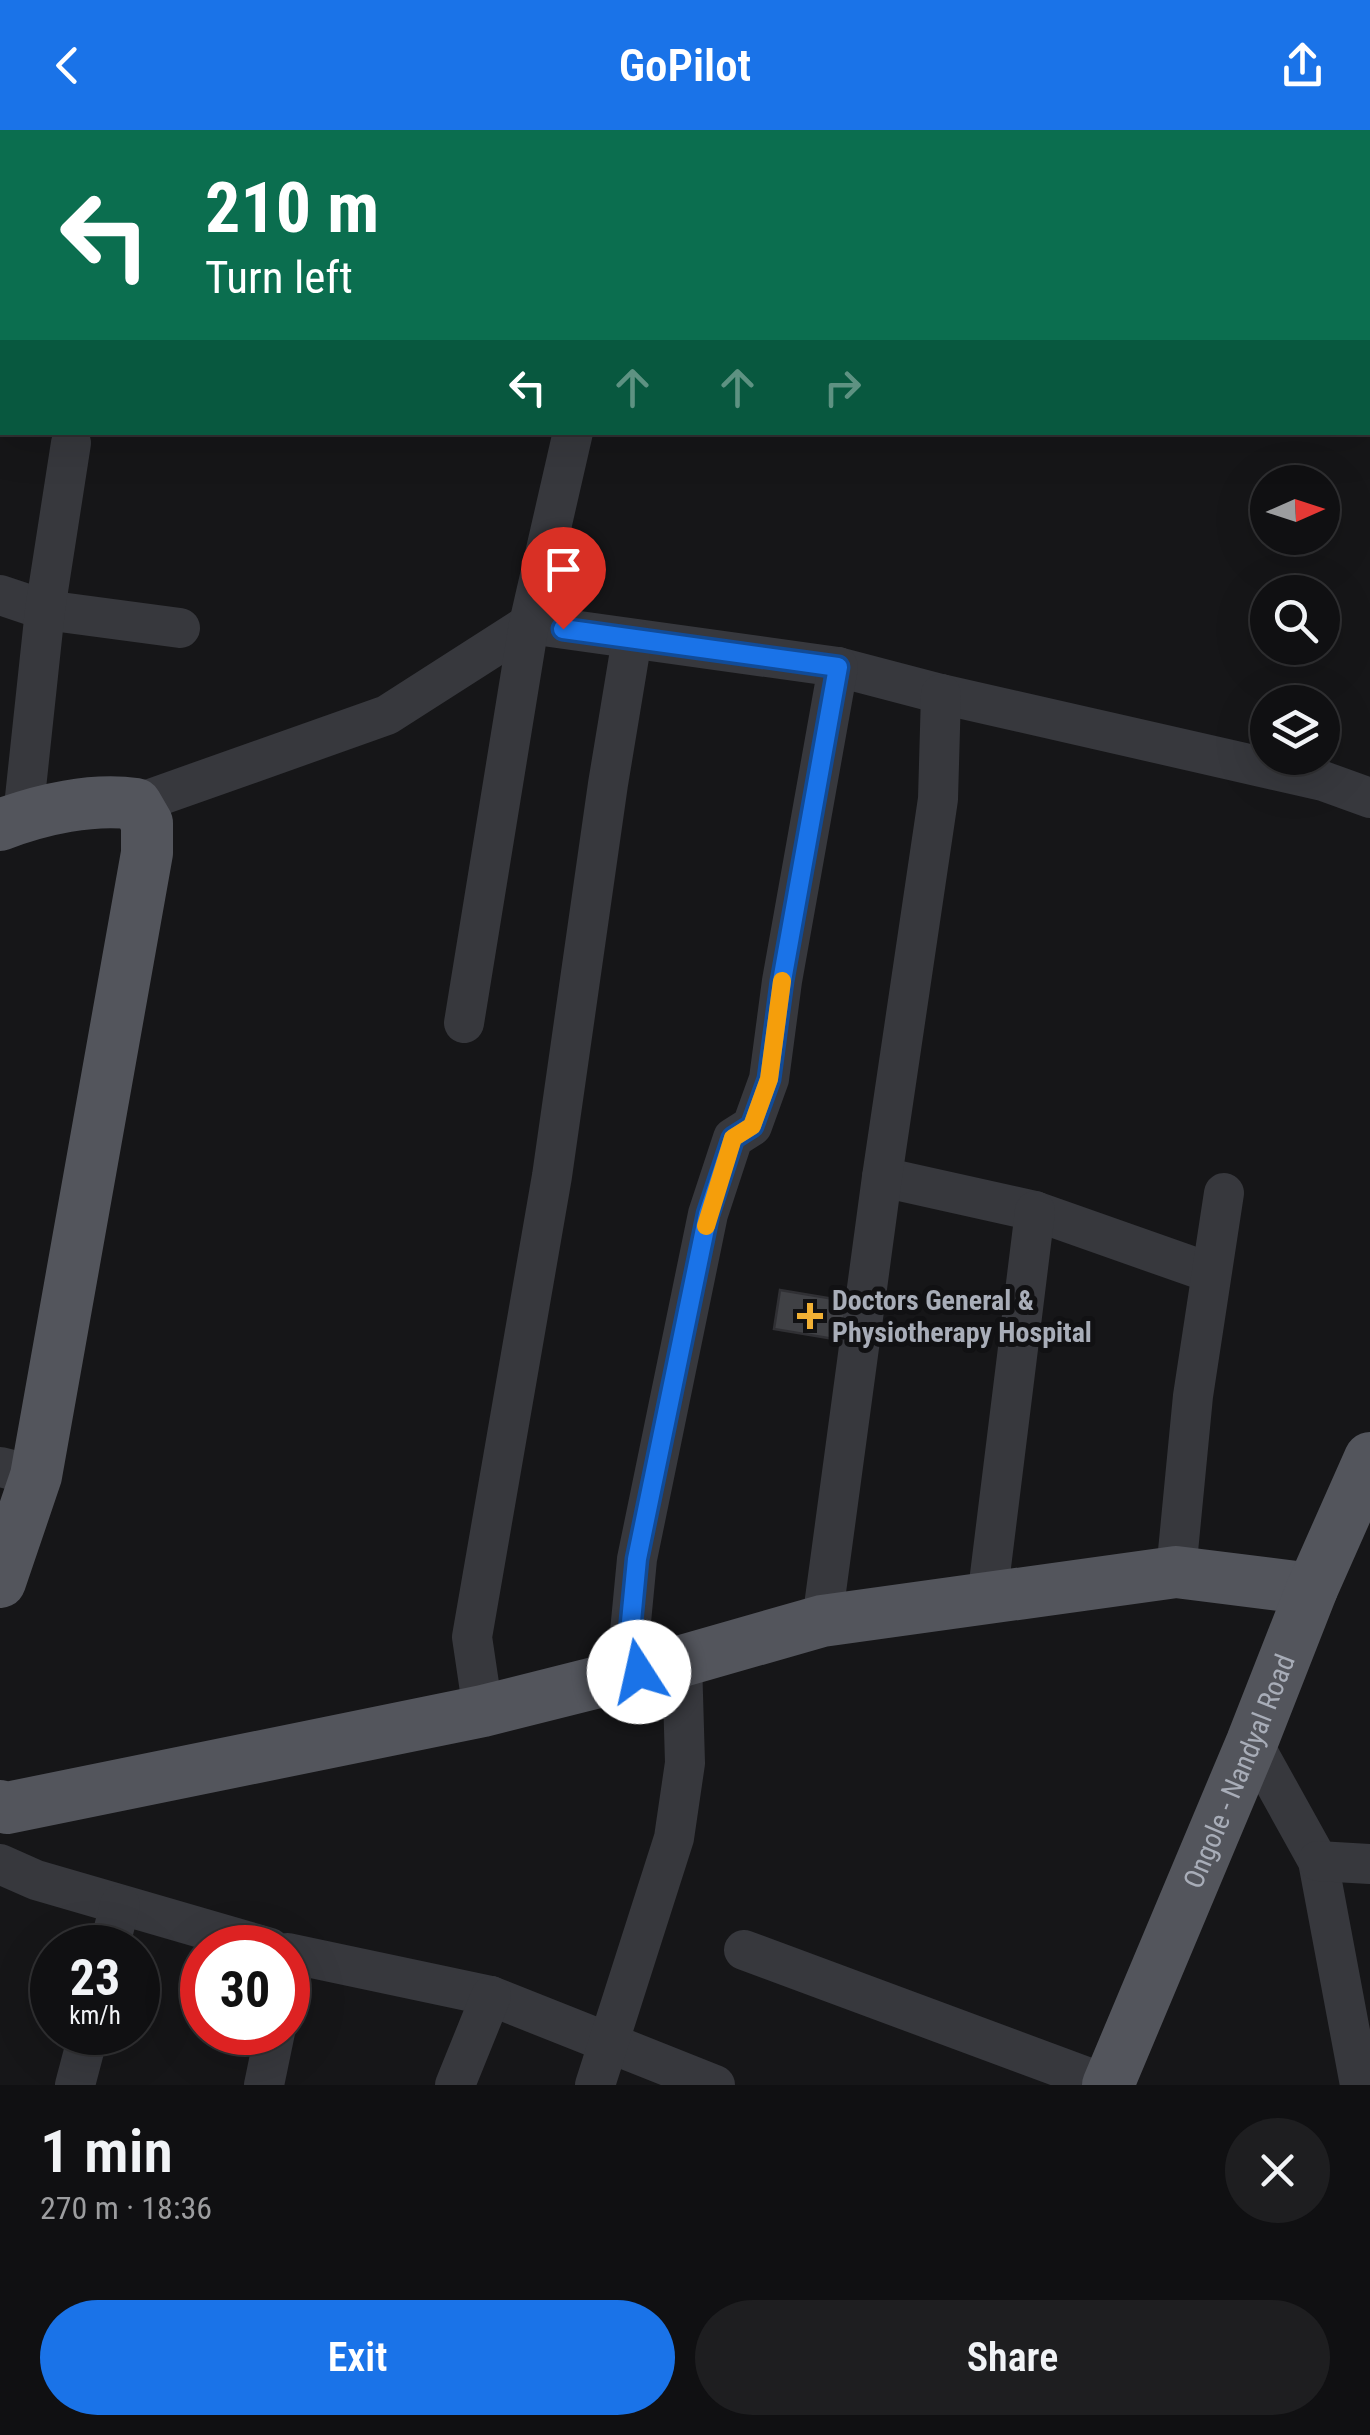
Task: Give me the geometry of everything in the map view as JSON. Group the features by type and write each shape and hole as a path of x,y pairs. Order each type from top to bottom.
{"main road":[{"path":"0,1582 18,1471 147,853 147,824 136,804 107,800 12,821"},
{"name":"Ongole - Nandyal Road","path":"1108,2085 1312,1589 1370,1458"},
{"path":"2,1808 483,1710 661,1667 822,1621 1176,1572 1312,1589"}],"street":[{"path":"464,1023 529,624 572,435"},
{"path":"12,821 72,443"},
{"path":"0,595 45,610 180,628"},
{"path":"136,804 387,715 529,624 838,667 1322,781 1370,798"},
{"path":"483,1710 472,1637 552,1176 632,639"},
{"path":"595,2085 674,1838 685,1763 661,1667 630,1632 637,1559 708,1214 733,1138 752,1126 769,1079 782,981 838,667"},
{"path":"822,1621 938,799 941,694"},
{"path":"882,1177 1035,1211 1212,1273"},
{"path":"1176,1572 1193,1396 1224,1192"},
{"path":"987,1599 1035,1211"},
{"path":"1252,1742 1318,1861 1360,2085"},
{"path":"1318,1861 1370,1864"},
{"path":"0,1864 36,1880 181,1925"},
{"path":"115,1925 120,1905"},
{"path":"744,1950 1108,2085"},
{"path":"310,1963 491,1996 715,2085"},
{"path":"454,2085 491,1996"},
{"path":"75,2085 83,2055"},
{"path":"264,2085 271,2055"}],"building":[{"path":"780,1290 858,1303 852,1342 774,1329"}],"slow traffic":[{"path":"706,1226 733,1138 752,1126 769,1079 782,981"}],"place":[{"name":"Doctors General & Physiotherapy Hospital","path":"810,1316"}],"route":[{"path":"563,629 838,667 782,981 769,1079 752,1126 733,1138 708,1214 637,1559 630,1632 639,1672"}]}
